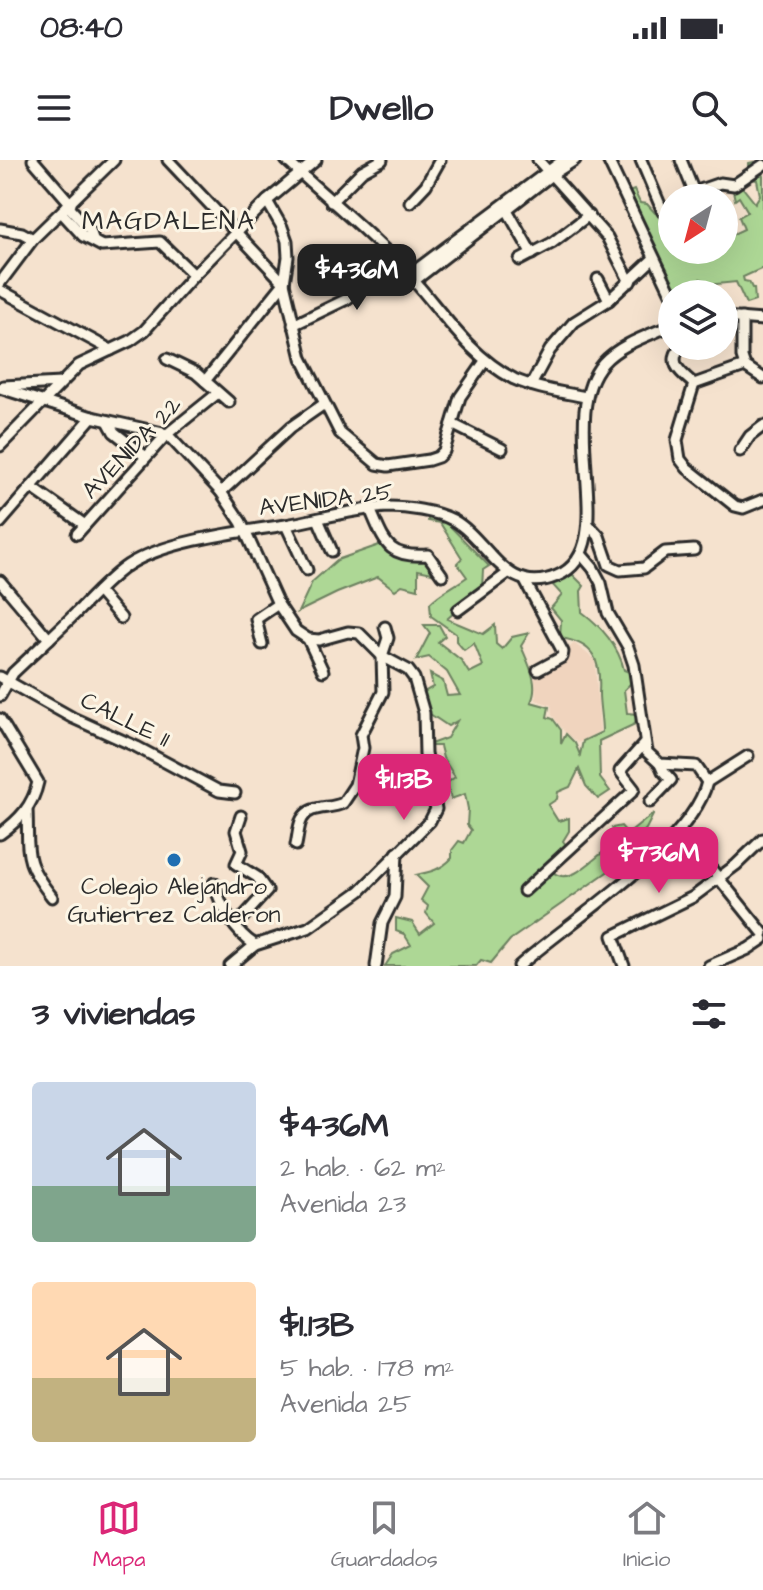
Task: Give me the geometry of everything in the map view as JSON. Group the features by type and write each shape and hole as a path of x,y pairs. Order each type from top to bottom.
{"street":[{"path":"33,160 83,236 102,246 160,242 194,275"},
{"path":"0,283 33,239 114,160"},
{"path":"168,160 284,283"},
{"path":"286,160 395,259 485,361 531,385 585,397"},
{"path":"0,446 79,365 144,331 267,201 316,160"},
{"path":"331,202 362,171 382,160"},
{"path":"410,202 426,185 440,160"},
{"path":"538,160 607,237 630,282"},
{"path":"412,278 563,160"},
{"path":"548,174 575,160"},
{"path":"608,160 665,280"},
{"path":"641,160 658,200"},
{"path":"681,160 694,192 720,183 734,185 763,165"},
{"path":"267,201 287,241 284,283 302,358 340,433 377,464 388,466 438,457 444,451 460,397 485,361"},
{"path":"506,207 532,254"},
{"path":"520,260 552,243 589,215"},
{"path":"0,229 22,233 33,239"},
{"path":"531,385 561,335 574,322 609,300 654,258"},
{"path":"293,325 347,299 395,259"},
{"path":"598,279 609,300"},
{"path":"205,381 284,283"},
{"path":"0,290 111,350"},
{"path":"738,318 763,320"},
{"path":"742,318 742,357 745,366 761,374"},
{"name":"AVENIDA 25","path":"4,678 126,566 165,549 245,531 391,507 437,514 453,520 508,573 524,579 543,580 559,575 581,554 589,525 583,424 585,397 593,376 620,349 658,331"},
{"path":"167,359 196,373 229,402"},
{"path":"673,360 676,368 694,384"},
{"path":"694,384 745,366"},
{"path":"0,387 61,383"},
{"path":"694,384 677,440 680,459 723,499 743,508 763,500"},
{"path":"0,387 92,417 167,434 221,492 245,531 278,604 296,631 308,639 319,640 348,632 359,633 382,656 408,670 414,678 424,713 425,754 436,809 430,821 360,891 308,928 255,945 230,966"},
{"name":"AVENIDA 22","path":"77,534 167,434 218,393"},
{"path":"221,492 291,427 324,404"},
{"path":"0,523 92,417"},
{"path":"108,421 114,432 146,457"},
{"path":"452,424 502,449"},
{"path":"740,451 750,436 763,426"},
{"path":"31,487 85,525"},
{"path":"370,509 384,540 398,554 406,557 428,555 442,575"},
{"path":"318,519 332,551"},
{"path":"286,525 307,570"},
{"path":"589,525 599,536 609,565 620,570 644,568 665,552 694,550"},
{"path":"581,554 601,583 608,613 628,647 634,665 644,744 652,759 660,764 671,780 650,802"},
{"path":"458,610 508,573"},
{"path":"524,579 563,652 562,657 538,670"},
{"path":"0,581 49,639"},
{"path":"98,591 121,618"},
{"path":"262,644 256,619 278,604"},
{"path":"296,845 305,815 311,810 343,803 355,785 363,748 361,735 383,692 382,656 387,645 385,627"},
{"path":"308,639 323,671"},
{"path":"0,696 4,678"},
{"name":"CALLE 11","path":"4,678 73,718 137,747 219,791 235,793"},
{"path":"0,719 38,782 36,795 27,809 0,834"},
{"path":"524,891 632,792 634,789 620,771 644,744"},
{"path":"519,966 540,946 587,912 680,830 698,806 707,782 748,756"},
{"path":"660,764 696,766 707,782"},
{"path":"27,809 28,860 34,874 52,897"},
{"path":"235,926 267,891 257,877 236,864 242,851 236,831 241,816"},
{"path":"680,830 763,936 748,949 709,966"},
{"path":"624,966 613,936 693,897 763,839"},
{"path":"376,966 382,923 395,897 397,853"},
{"path":"214,883 218,898 235,926 244,938 255,945"}],"shaded area":[{"path":"574,643 595,660 600,731 578,743 552,715 551,705 536,700 534,671 564,653"}],"green space":[{"path":"754,162 757,168 763,170 763,268 743,277 754,288 755,301 746,304 738,280 671,280 663,264 738,264 738,232 744,229 739,217 748,212 738,198 737,184 739,183 755,203 760,195 757,180 750,179 749,163"},
{"path":"634,190 640,203 647,204 658,214 658,255 626,193"},
{"path":"428,517 443,519 489,566 483,570 482,588 447,619 483,634 495,625 496,644 502,649 512,637 529,633 521,646 534,681 531,702 549,707 547,717 553,719 561,730 561,744 566,734 575,743 580,755 583,741 602,732 599,672 588,649 572,640 560,638 561,620 551,608 562,595 550,582 562,573 572,574 584,586 581,591 582,612 608,638 624,670 629,672 631,683 624,690 627,713 637,714 635,724 599,741 600,778 610,791 598,799 586,786 579,769 570,787 558,792 557,799 548,805 558,821 569,818 569,831 563,841 570,850 554,873 562,876 578,872 618,842 612,828 621,826 628,834 654,813 646,829 610,870 510,940 491,963 481,960 476,966 385,966 393,954 411,945 404,934 396,931 396,918 412,922 420,934 434,923 426,913 428,906 421,900 428,887 416,875 436,870 448,862 452,858 452,850 459,841 464,843 471,830 467,825 465,794 451,799 447,783 455,777 443,758 440,746 425,746 447,738 457,721 448,726 427,712 422,693 433,687 430,674 443,681 447,696 460,695 447,672 429,657 416,660 430,633 424,625 439,625 445,636 438,642 461,660 469,673 483,666 474,643 464,650 456,641 456,634 431,616 430,603 467,577 457,563 462,558 440,523 428,521"},
{"path":"385,543 401,559 429,557 432,573 418,570 418,589 402,585 395,590 378,577 298,612 312,582 337,560"}],"place":[{"name":"Colegio Alejandro Gutierrez Calderon","path":"174,860"}],"district":[{"name":"MAGDALENA","path":"169,221"}]}
